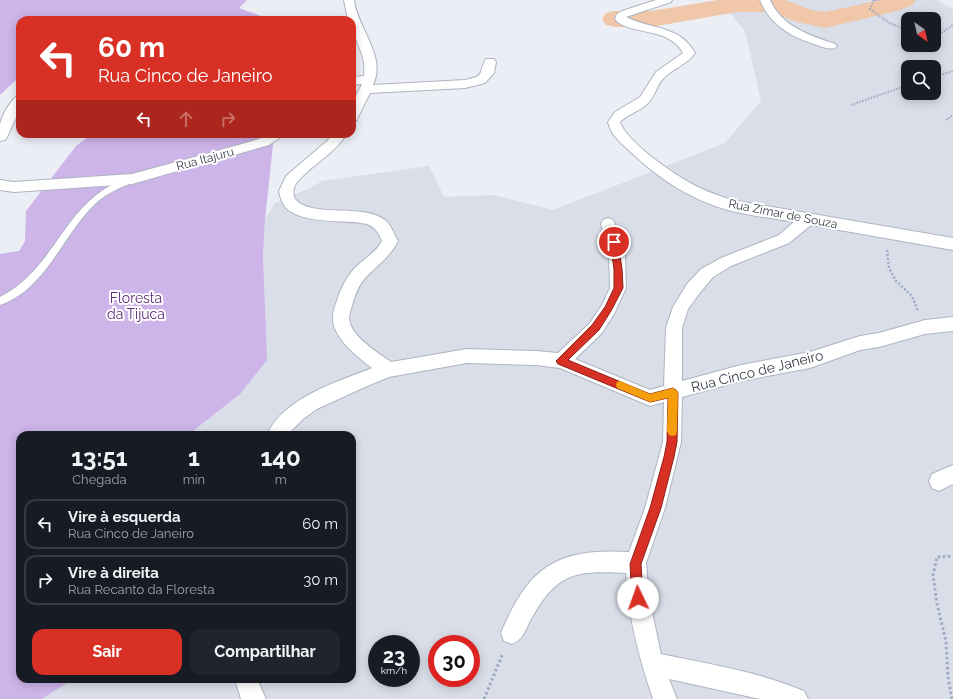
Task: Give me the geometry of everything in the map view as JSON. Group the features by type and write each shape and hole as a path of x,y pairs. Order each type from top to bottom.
{"street":[{"path":"349,0 351,16"},
{"name":"Rua Zimar de Souza","path":"667,0 621,16 621,19 676,38 688,47 689,52 686,58 659,76 650,92 641,103 617,116 614,122 616,129 625,140 654,166 677,182 696,192 730,205 953,244"},
{"path":"765,0 769,9 781,23 791,30 810,39 830,46"},
{"path":"356,26 371,62 368,84 356,109"},
{"path":"356,82 368,84 465,84 481,80 488,73 490,62"},
{"path":"0,137 8,118 16,105"},
{"name":"Rua Itajuru","path":"0,185 14,188 132,179 238,150 264,142 270,138"},
{"path":"337,138 292,179 286,191 291,204 305,212 368,218 379,223 386,231 390,241 387,250 359,274 345,300 341,319 347,334 360,349 388,370"},
{"path":"665,699 652,664 638,598 636,564 655,508 672,442 674,328 681,307 693,289 707,273 726,262 784,239 808,218"},
{"path":"561,361 596,328 608,309 618,288 617,256 608,224"},
{"name":"Rua Cinco de Janeiro","path":"278,431 281,426 298,410 334,392 388,370 450,358 467,356 536,358 561,361 650,398 673,393 741,373 810,360 860,343 879,340 925,327 953,324"},
{"path":"512,632 531,599 544,581 560,570 582,563 606,562 636,564"},
{"path":"652,664 736,681 772,690 796,699"},
{"path":"247,683 254,699"}],"lane":[{"path":"0,301 22,289 37,274 77,218 91,202 108,190 132,179"}],"path":[{"path":"874,0 870,9 890,24 901,28"},
{"path":"941,33 953,25"},
{"path":"941,75 953,72"},
{"path":"851,105 901,86"},
{"path":"946,120 953,115"},
{"path":"886,233 889,268 896,281 912,296 925,327"},
{"path":"952,699 948,677 946,641 937,604 933,575 937,557 953,556"},
{"path":"484,699 512,632"}],"shaded area":[{"path":"722,0 938,0 953,9 953,699 42,699 67,683 356,683 356,431 193,431 240,394 265,301 263,255 265,219 275,203 322,181 429,166 444,197 493,195 553,210 725,143 761,101 745,31 722,4"}],"green space":[{"path":"0,0 247,0 239,8 261,16 16,16 16,80 0,95"},
{"path":"874,0 903,0 888,6 870,9"},
{"name":"Floresta da Tijuca","path":"87,138 274,138 265,219 263,255 267,360 240,394 193,431 16,431 16,683 67,683 42,699 0,699 0,254 19,251 25,241 26,211 76,146"}],"waterway":[{"path":"615,19 651,19 737,4 772,4 806,17 825,20 888,6 903,0"}],"slow traffic":[{"path":"620,385 650,398 673,393 672,431"}],"route":[{"path":"614,242 617,256 618,288 608,309 596,328 561,361 650,398 673,393 672,442 669,457 655,508 636,564 638,598"}]}
